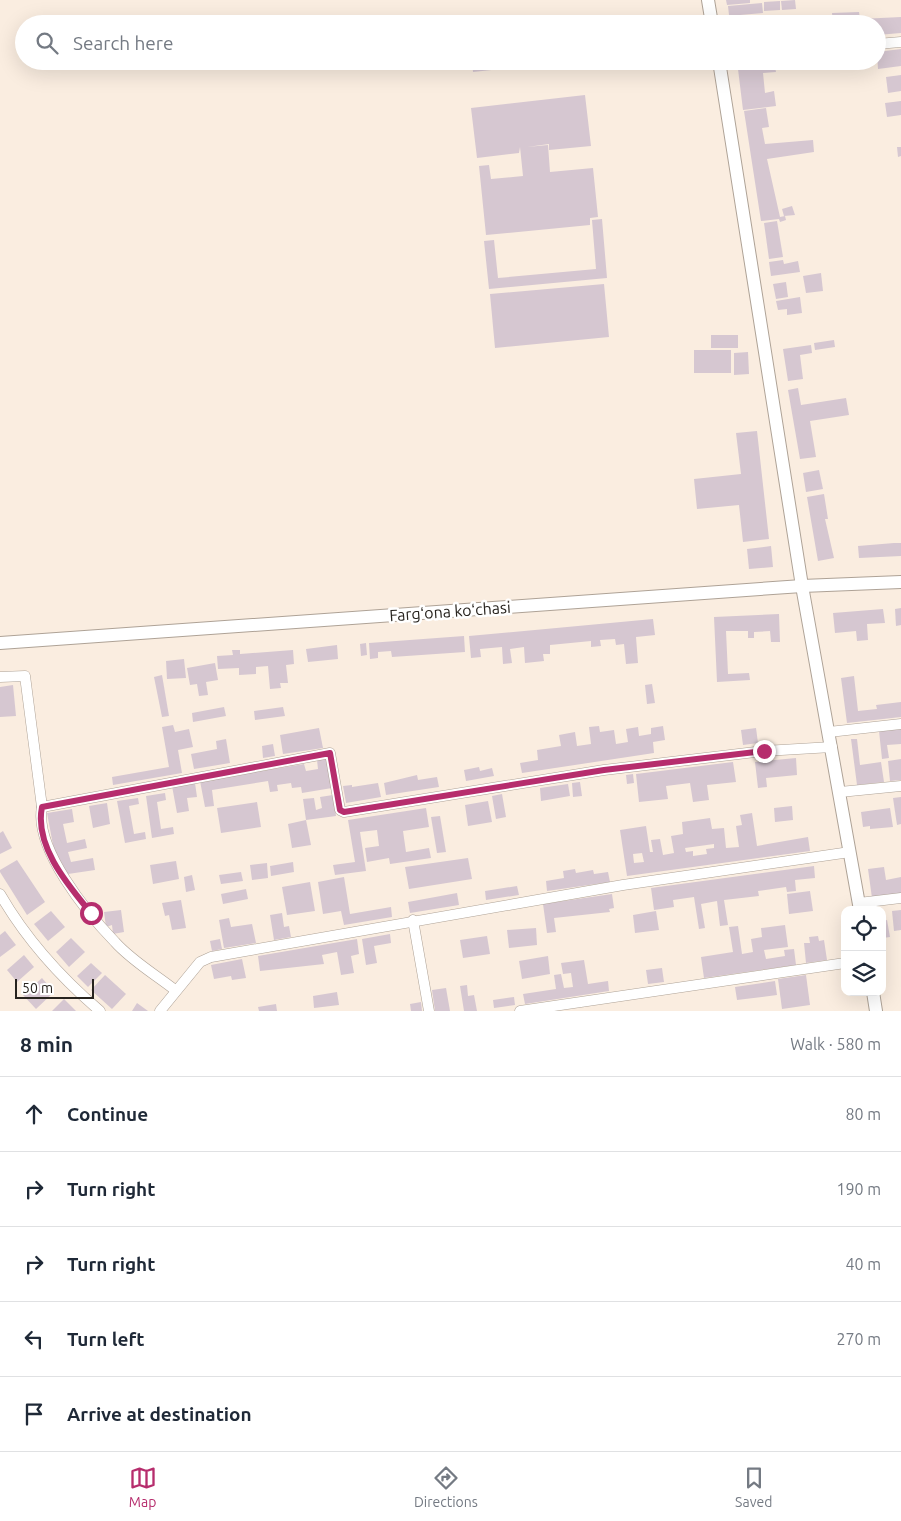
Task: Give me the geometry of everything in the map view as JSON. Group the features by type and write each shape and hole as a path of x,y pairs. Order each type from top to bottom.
{"street":[{"path":"708,0 710,15"},
{"path":"886,43 901,42"},
{"path":"720,70 802,586 860,906"},
{"name":"Fargʻona koʻchasi","path":"0,643 802,586 901,582"},
{"path":"0,677 25,676 42,807 41,829 50,855 76,895 115,943 175,990"},
{"path":"829,732 901,724"},
{"path":"42,807 330,753 340,810 344,812 604,770 764,751 832,747"},
{"path":"840,792 901,786"},
{"path":"160,1011 175,990 200,962 211,958 414,920 623,885 850,852"},
{"path":"0,894 41,954 78,992 100,1011"},
{"path":"865,906 901,898"},
{"path":"414,920 429,1011"},
{"path":"520,1011 841,964"},
{"path":"874,996 876,1011"}],"building":[{"path":"726,0 750,0 750,3 727,5"},
{"path":"795,0 796,9 782,10 781,1"},
{"path":"780,1 780,10 764,11 764,2"},
{"path":"762,3 763,13 729,15 728,6"},
{"path":"859,12 859,15 832,15 832,13"},
{"path":"901,17 901,33 886,34 886,18"},
{"path":"901,49 901,66 886,68 886,51"},
{"path":"473,70 492,70 473,72"},
{"path":"738,70 776,70 776,72 763,73 765,93 774,91 776,106 743,110"},
{"path":"901,75 901,91 888,93 886,77"},
{"path":"585,95 591,146 549,150 549,144 527,147 548,145 550,172 593,168 598,217 590,218 590,225 486,235 479,166 489,165 491,179 523,176 520,147 519,153 477,158 471,108"},
{"path":"901,101 901,115 887,117 885,103"},
{"path":"766,108 769,127 762,128 765,144 813,140 814,152 767,159 780,217 785,216 786,220 780,222 779,219 761,221 744,111"},
{"path":"897,147 901,147 901,156 898,157"},
{"path":"792,206 795,215 784,216 782,209"},
{"path":"602,219 607,278 489,289 484,241 494,240 498,278 596,269 592,220"},
{"path":"777,221 783,257 769,259 764,223"},
{"path":"783,260 784,264 798,261 800,272 771,276 769,262"},
{"path":"821,273 823,291 806,293 803,276"},
{"path":"786,282 788,297 776,299 773,284"},
{"path":"604,284 609,337 495,348 490,294"},
{"path":"800,297 802,313 787,315 787,309 778,310 776,301"},
{"path":"711,335 738,335 738,348 711,348"},
{"path":"834,340 835,347 815,350 814,343"},
{"path":"811,345 812,353 800,355 803,379 788,381 783,349"},
{"path":"694,350 731,350 731,373 694,373"},
{"path":"748,352 749,374 734,375 734,353"},
{"path":"798,388 801,405 846,398 849,415 810,421 816,457 800,459 788,390"},
{"path":"757,431 769,539 743,542 739,505 697,509 694,479 741,474 736,433"},
{"path":"819,470 823,489 806,492 803,473"},
{"path":"824,494 828,519 825,519 834,558 818,561 807,497"},
{"path":"901,543 901,556 859,558 858,546"},
{"path":"771,546 773,567 749,569 747,549"},
{"path":"901,608 901,625 896,626 895,609"},
{"path":"883,609 885,623 867,624 868,640 857,641 856,631 835,633 833,613"},
{"path":"779,614 780,642 771,642 770,631 754,632 754,638 748,638 748,631 726,631 728,674 749,673 750,680 717,682 714,617"},
{"path":"653,619 655,635 636,637 638,663 626,664 624,644 616,645 615,639 600,640 601,646 591,647 591,641 550,645 550,654 543,654 544,661 525,663 524,647 510,649 512,663 503,664 502,647 480,649 481,657 471,658 469,636"},
{"path":"464,636 465,652 392,657 391,651 378,652 378,658 370,659 369,643"},
{"path":"366,643 367,655 361,656 360,644"},
{"path":"337,645 338,659 308,662 306,649"},
{"path":"232,650 240,650 240,654 293,650 294,664 286,665 288,683 280,683 281,688 270,689 268,666 256,667 256,674 239,675 239,668 218,669 217,656 233,655"},
{"path":"184,659 186,678 167,679 166,661"},
{"path":"215,663 218,680 206,682 208,695 199,696 197,684 190,685 187,668"},
{"path":"162,675 169,716 162,717 154,677"},
{"path":"854,676 858,711 877,709 876,705 901,702 901,717 847,723 841,678"},
{"path":"652,684 655,703 647,704 645,685"},
{"path":"13,685 16,716 0,717 0,687"},
{"path":"224,707 226,716 193,722 192,713"},
{"path":"283,707 285,716 255,720 254,711"},
{"path":"173,725 175,732 189,729 193,747 178,750 182,773 113,785 112,777 169,767 162,727"},
{"path":"599,726 600,732 614,730 616,744 628,742 626,729 638,727 639,736 651,734 651,728 663,726 665,740 653,742 654,753 522,773 520,763 538,760 537,750 561,746 559,735 575,732 577,746 591,744 589,727"},
{"path":"319,728 323,748 283,754 280,735"},
{"path":"756,728 758,743 743,745 741,730"},
{"path":"901,729 901,744 887,745 889,758 882,759 879,731"},
{"path":"226,739 230,763 194,769 191,754 217,749 216,741"},
{"path":"851,739 857,739 860,765 881,762 884,782 857,785"},
{"path":"273,744 275,756 263,758 262,746"},
{"path":"796,758 797,775 766,778 767,787 758,788 755,762"},
{"path":"327,759 332,788 302,793 301,787 292,788 291,783 277,785 278,791 270,792 268,781 212,790 214,806 205,807 200,781 304,764 306,771 318,769 317,760"},
{"path":"901,759 901,780 890,781 888,761"},
{"path":"733,762 736,782 707,785 709,800 693,802 690,783 666,786 668,799 639,802 636,774"},
{"path":"479,767 480,771 492,768 494,776 466,781 464,770"},
{"path":"633,774 634,783 627,784 626,775"},
{"path":"417,775 418,780 437,777 439,787 386,795 384,783"},
{"path":"580,782 582,796 573,797 572,783"},
{"path":"195,783 197,797 187,798 189,811 177,813 172,786"},
{"path":"378,783 381,797 346,803 343,786 352,785 352,787"},
{"path":"568,784 570,796 541,801 540,788"},
{"path":"165,793 166,800 157,802 161,829 173,827 174,834 152,838 146,796"},
{"path":"502,794 506,817 496,819 492,796"},
{"path":"333,795 336,816 306,820 303,799 314,798 316,810 322,808 320,797"},
{"path":"901,797 901,824 897,825 893,798"},
{"path":"138,798 139,804 129,806 134,834 145,832 146,839 125,843 117,801"},
{"path":"488,801 492,822 468,826 465,805"},
{"path":"257,802 261,827 221,833 217,808"},
{"path":"107,803 110,824 93,828 89,806"},
{"path":"792,806 793,820 775,822 774,808"},
{"path":"426,808 429,827 403,831 406,852 429,848 431,858 390,864 389,858 367,862 365,848 379,846 377,830 360,832 366,871 335,875 333,865 355,862 348,820"},
{"path":"890,808 893,827 870,829 870,826 863,827 861,812"},
{"path":"72,809 74,822 63,824 67,843 85,839 87,848 68,852 71,862 93,858 95,870 68,874 60,864 53,845 47,813"},
{"path":"752,813 757,846 808,837 810,851 627,876 620,830 646,826 650,852 653,852 651,840 660,839 663,855 674,853 671,836 683,834 682,822 710,818 712,829 724,828 726,848 739,847 736,826 742,825 740,815","holes":["714,844 714,848 706,849 707,854 693,856 693,851 686,852 685,848","642,853 644,862 634,863 633,854"]},
{"path":"440,816 446,852 437,853 431,817"},
{"path":"306,820 311,845 292,848 288,824"},
{"path":"3,831 12,848 0,854 0,833"},
{"path":"468,858 472,879 409,889 405,867"},
{"path":"17,860 45,902 27,915 0,872 0,870"},
{"path":"176,861 179,879 153,884 150,865"},
{"path":"293,862 294,872 271,876 270,866"},
{"path":"267,863 268,878 252,880 250,865"},
{"path":"814,866 815,878 795,880 796,891 787,892 786,887 758,891 759,896 724,900 728,925 720,926 717,901 701,904 705,928 699,929 694,897 673,900 674,907 654,910 651,888"},
{"path":"884,867 886,880 901,877 901,894 872,898 868,869"},
{"path":"575,869 576,873 593,870 594,874 608,872 610,882 547,891 546,881 564,878 563,871"},
{"path":"241,872 243,881 221,884 219,875"},
{"path":"192,875 195,890 186,892 184,877"},
{"path":"344,877 350,914 391,907 392,917 344,925 341,911 323,914 318,882"},
{"path":"310,882 315,911 287,915 282,887"},
{"path":"517,886 519,895 486,900 485,891"},
{"path":"246,889 248,899 223,904 221,894"},
{"path":"810,891 813,911 789,914 787,894"},
{"path":"457,893 459,905 410,913 408,902"},
{"path":"612,894 614,908 609,909 610,912 554,918 556,932 547,933 543,904"},
{"path":"181,900 186,928 172,930 169,915 165,916 162,903"},
{"path":"121,910 124,932 113,934 112,925 106,927 104,912"},
{"path":"901,910 901,930 894,931 892,911"},
{"path":"51,911 65,927 48,941 34,924"},
{"path":"656,911 659,930 635,933 633,915"},
{"path":"282,913 284,927 289,926 291,937 274,940 270,915"},
{"path":"229,918 231,927 252,924 256,943 224,948 219,920"},
{"path":"886,920 890,937 886,938"},
{"path":"785,925 788,947 764,950 766,959 785,956 784,950 794,949 796,965 704,978 701,957 733,952 729,927 738,926 742,954 753,952 751,939 762,937 761,928"},
{"path":"536,928 537,945 509,948 507,930"},
{"path":"5,931 16,945 0,957 0,935"},
{"path":"390,934 391,943 374,946 377,963 366,965 362,939"},
{"path":"487,936 490,954 463,958 460,940"},
{"path":"818,936 819,941 824,940 827,960 806,963 804,943 810,943 809,937"},
{"path":"71,938 85,952 69,967 56,952"},
{"path":"220,939 222,949 212,951 210,941"},
{"path":"357,939 359,954 351,956 354,973 341,975 337,952 322,955 324,964 260,971 258,956"},
{"path":"24,955 34,967 17,982 7,970"},
{"path":"548,956 550,974 522,979 519,961"},
{"path":"242,959 246,978 232,980 231,976 214,979 211,965"},
{"path":"584,960 588,984 608,981 609,991 525,1004 523,994 556,989 554,975 561,974 564,988 573,987 571,973 563,974 561,963"},
{"path":"91,963 102,973 88,987 77,976"},
{"path":"662,968 664,982 648,984 646,970"},
{"path":"105,975 126,994 112,1009 91,990"},
{"path":"806,975 810,1005 782,1009 778,979"},
{"path":"42,978 54,992 36,1009 23,995"},
{"path":"775,981 777,995 737,1000 735,987"},
{"path":"467,985 468,996 474,995 477,1011 464,1011 460,986"},
{"path":"446,988 450,1011 435,1011 432,990"},
{"path":"337,992 339,1005 314,1008 313,996"},
{"path":"514,997 515,1005 494,1008 493,1000"},
{"path":"64,999 76,1011 52,1011"},
{"path":"421,1002 422,1011 411,1011 410,1004"},
{"path":"137,1003 148,1011 132,1011"},
{"path":"276,1004 277,1011 259,1011 258,1007"}],"route":[{"path":"91,913 76,895 50,855 41,829 42,807 330,753 340,810 349,812 604,770 764,751"}]}
